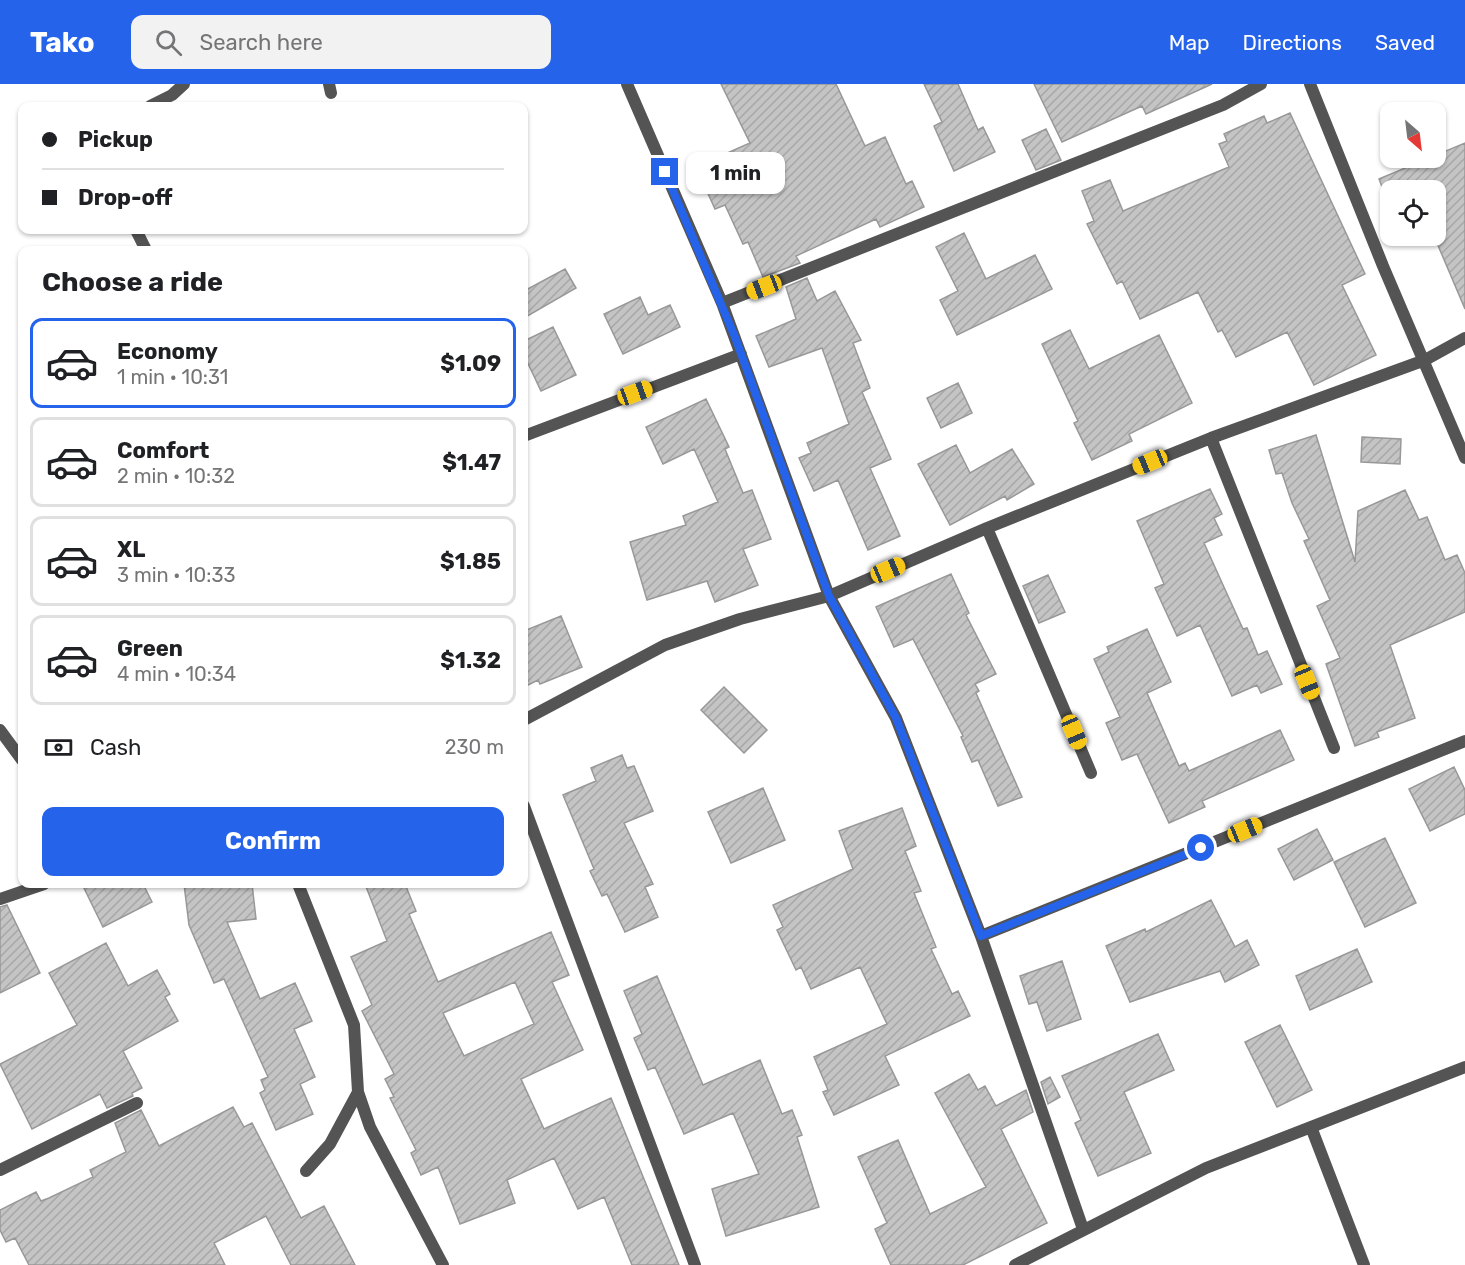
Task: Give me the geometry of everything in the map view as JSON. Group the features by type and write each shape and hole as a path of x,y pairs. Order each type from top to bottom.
{"street":[{"path":"158,102 172,95 184,84"},
{"path":"627,84 722,303 829,596 896,718 981,936 1083,1229"},
{"path":"722,303 1223,105 1261,84"},
{"path":"1310,84 1383,266 1465,458"},
{"path":"528,718 666,645 740,619 829,596 987,528 1211,438 1425,360 1465,338"},
{"path":"528,434 741,354"},
{"path":"1211,438 1334,748"},
{"path":"987,528 1091,773"},
{"path":"0,730 18,755"},
{"path":"981,936 1465,741"},
{"path":"528,817 695,1265"},
{"path":"0,899 32,888"},
{"path":"300,888 354,1025 358,1092 370,1127 443,1265"},
{"path":"1016,1265 1206,1168 1465,1067"},
{"path":"306,1172 330,1144 358,1092"},
{"path":"0,1170 137,1102"},
{"path":"1311,1127 1364,1265"}],"building":[{"path":"721,84 836,84 865,146 885,137 906,184 912,181 924,207 880,227 876,219 796,256 800,263 763,277 748,242 743,244 725,205 715,209 696,167 750,143"},
{"path":"924,84 958,84 978,130 983,127 995,152 954,171 934,126 942,122"},
{"path":"1034,84 1212,84 1146,114 1142,106 1062,142"},
{"path":"1290,113 1365,274 1342,285 1376,355 1314,385 1287,332 1236,357 1222,330 1218,332 1198,292 1140,319 1122,281 1117,284 1087,224 1094,221 1082,191 1110,180 1123,211 1229,167 1219,144 1227,141 1224,134 1264,116 1267,123"},
{"path":"1046,129 1061,160 1036,170 1022,140"},
{"path":"1465,143 1465,309 1438,246 1446,246 1446,180 1380,182 1379,179 1405,168 1446,168 1446,151"},
{"path":"964,233 986,279 1035,255 1052,289 957,335 940,300 958,291 936,247"},
{"path":"565,269 576,288 528,316 528,289"},
{"path":"807,278 817,301 835,291 861,340 853,343 870,388 862,392 891,459 870,468 900,536 868,550 838,480 814,491 799,458 811,453 807,443 849,424 822,348 769,367 756,336 796,319 786,287"},
{"path":"640,297 648,315 670,305 680,327 623,354 604,314"},
{"path":"553,327 576,375 541,391 528,363 528,339"},
{"path":"1070,330 1089,369 1159,335 1192,403 1129,434 1132,441 1092,460 1074,423 1078,421 1042,344"},
{"path":"958,383 972,413 941,428 927,398"},
{"path":"706,399 729,447 725,449 743,493 752,490 771,539 743,549 758,585 715,602 707,581 647,600 630,542 686,525 683,516 718,502 694,449 663,464 646,427"},
{"path":"1316,435 1355,562 1358,511 1405,490 1419,520 1427,517 1445,560 1457,555 1465,573 1465,612 1390,645 1415,718 1377,732 1379,737 1355,746 1326,664 1340,658 1317,606 1330,600 1304,541 1309,539 1292,503 1282,473 1276,474 1269,450"},
{"path":"1362,437 1401,439 1400,464 1361,462"},
{"path":"956,445 970,473 1012,449 1034,484 1007,500 1005,496 950,525 918,464"},
{"path":"1210,489 1222,514 1214,518 1222,535 1204,543 1243,629 1247,628 1258,655 1267,651 1282,684 1261,693 1257,685 1232,696 1200,625 1177,636 1155,588 1164,584 1137,521"},
{"path":"951,574 969,613 966,615 996,674 975,684 979,691 976,693 1022,797 998,806 978,760 972,762 961,737 963,736 913,639 894,647 876,607"},
{"path":"1048,575 1065,612 1039,623 1023,586"},
{"path":"561,616 582,667 540,684 538,680 528,685 528,629"},
{"path":"1147,629 1171,682 1147,693 1179,766 1185,763 1189,771 1280,730 1294,760 1202,801 1205,807 1169,823 1137,754 1122,760 1106,723 1120,717 1094,659 1109,652 1107,647"},
{"path":"724,687 767,730 744,753 701,710"},
{"path":"622,755 627,768 634,766 653,811 624,823 653,884 645,887 658,917 625,932 607,894 602,896 590,871 594,869 563,795 596,781 591,768"},
{"path":"1454,767 1465,790 1465,814 1430,831 1409,789"},
{"path":"763,788 785,840 731,863 708,812"},
{"path":"902,808 916,846 905,851 921,891 914,893 936,947 931,949 952,994 958,991 970,1016 885,1056 899,1085 834,1115 823,1092 828,1090 814,1057 887,1024 860,967 811,989 801,967 796,970 777,930 783,927 773,905 853,869 839,831"},
{"path":"1317,829 1333,860 1294,880 1278,849"},
{"path":"1385,838 1416,903 1365,927 1334,862"},
{"path":"84,888 145,888 152,902 103,927"},
{"path":"184,888 252,888 256,919 227,922 260,999 295,983 312,1021 294,1029 315,1077 300,1084 313,1114 276,1130 260,1093 265,1090 261,1080 268,1077 224,979 214,983 189,925"},
{"path":"367,888 407,888 416,911 409,914 438,982 551,932 569,975 552,982 583,1050 521,1079 544,1129 611,1098 679,1265 632,1265 604,1197 578,1209 554,1158 507,1180 515,1203 460,1224 438,1167 421,1175 411,1153 416,1150 390,1098 394,1097 385,1079 394,1074 362,1011 372,1005 351,957 387,941","holes":["515,982 534,1024 464,1056 443,1013"]},
{"path":"1211,900 1235,947 1247,940 1259,965 1225,982 1220,971 1130,1002 1106,946 1145,929 1146,932"},
{"path":"7,905 40,973 0,993 0,907"},
{"path":"106,943 128,986 157,970 170,994 165,997 178,1021 123,1051 142,1088 132,1093 133,1096 107,1108 100,1094 32,1129 0,1064 77,1025 49,973"},
{"path":"1357,949 1372,982 1310,1010 1296,976"},
{"path":"1062,961 1081,1019 1047,1031 1037,1002 1029,1004 1020,976"},
{"path":"657,976 703,1085 760,1060 782,1114 792,1110 802,1135 797,1137 819,1207 726,1236 712,1189 759,1174 733,1113 684,1134 655,1067 648,1070 634,1038 642,1034 624,991"},
{"path":"1280,1025 1312,1090 1277,1107 1245,1042"},
{"path":"1158,1034 1174,1070 1124,1092 1151,1153 1098,1176 1075,1123 1081,1120 1062,1076"},
{"path":"969,1074 978,1090 985,1086 996,1106 1026,1090 1033,1112 1001,1129 1047,1223 963,1265 891,1265 875,1229 887,1223 858,1157 898,1140 930,1214 986,1187 935,1093"},
{"path":"1050,1077 1060,1097 1048,1104 1041,1082"},
{"path":"233,1107 244,1127 252,1123 301,1218 324,1206 355,1265 291,1265 266,1216 214,1243 225,1265 29,1265 15,1238 6,1242 0,1230 0,1210 36,1192 41,1201 49,1198 93,1177 90,1170 126,1152 115,1123 141,1110 159,1146"}],"route":[{"path":"665,172 722,303 829,596 896,718 981,936 1201,848"}]}
